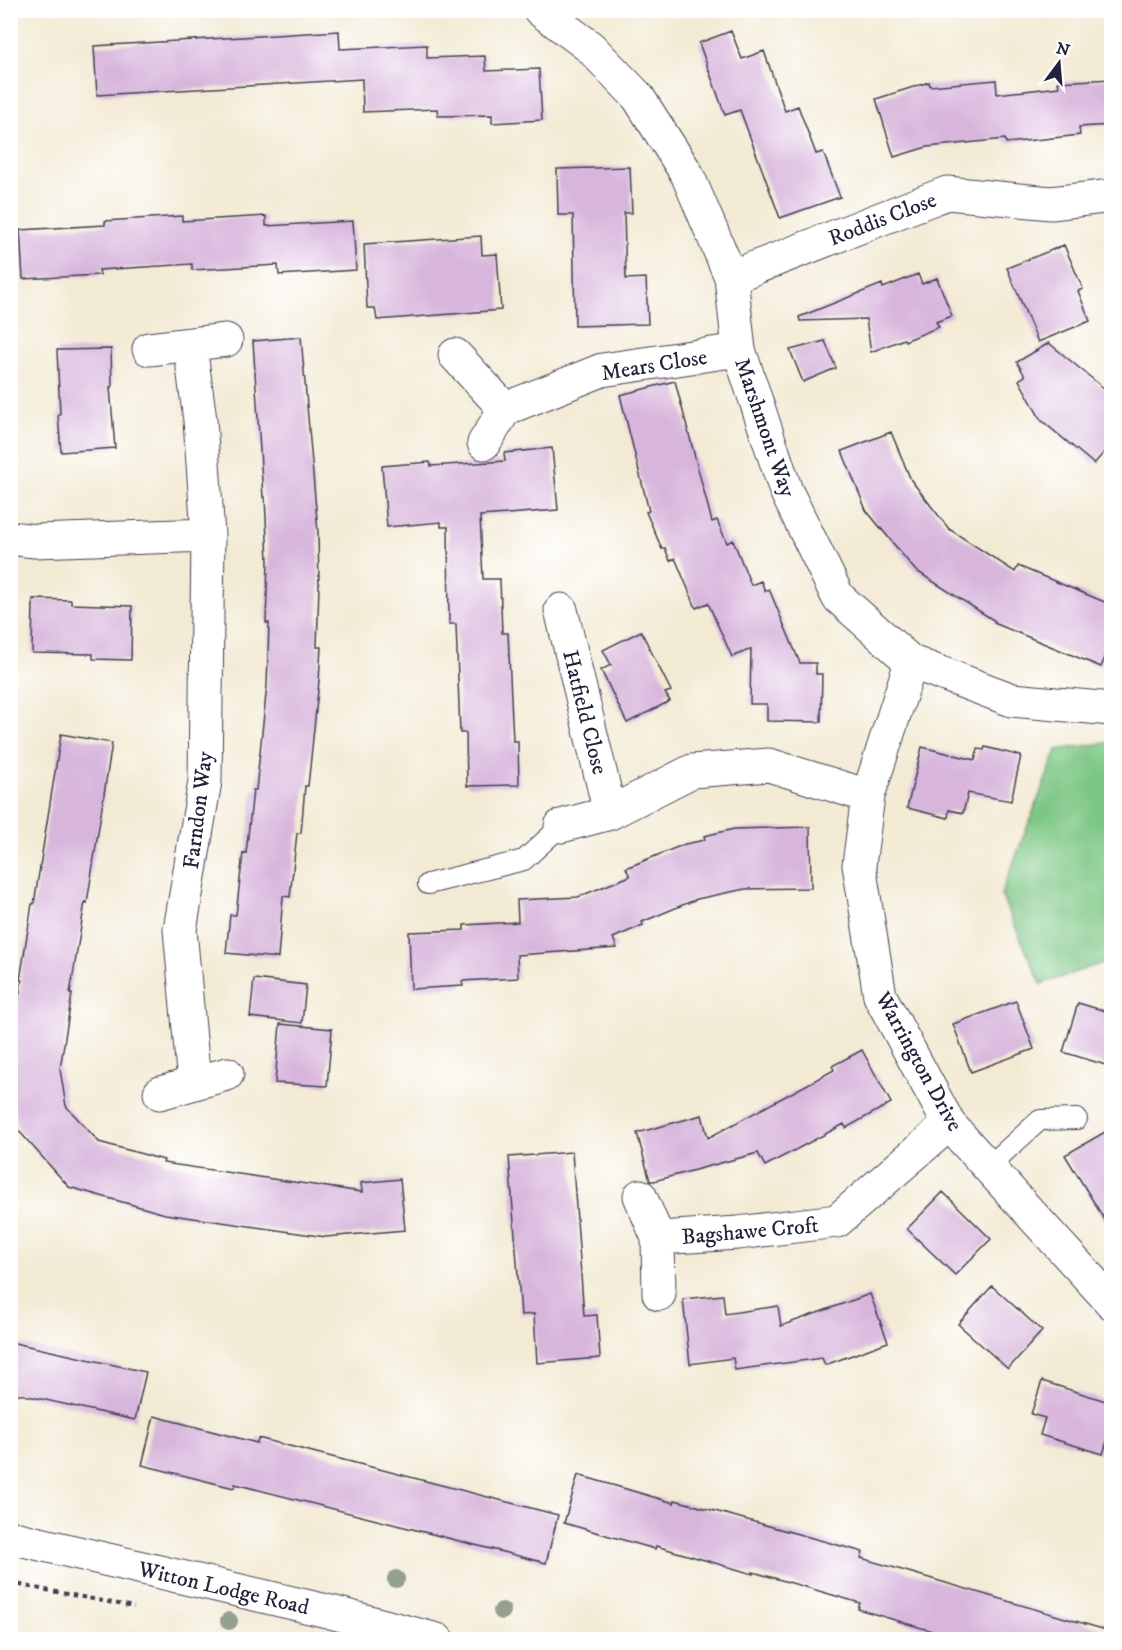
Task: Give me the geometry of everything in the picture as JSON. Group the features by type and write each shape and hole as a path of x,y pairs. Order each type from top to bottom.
{"street":[{"name":"Marshmont Way","path":"540,10 590,47 638,96 687,174 731,277 739,350 786,491 838,597 911,662 1012,700 1112,709"},
{"name":"Roddis Close","path":"731,277 947,193 1050,203 1112,196"},
{"path":"149,349 226,340"},
{"name":"Farndon Way","path":"190,345 200,420 208,535 205,781 180,930 194,1083"},
{"name":"Mears Close","path":"505,409 602,370 739,350"},
{"path":"455,355 505,409 484,443"},
{"path":"10,538 35,542 208,535"},
{"name":"Hatfield Close","path":"561,610 610,813"},
{"name":"Warrington Drive","path":"911,662 868,796 859,865 880,996 949,1124 1112,1303"},
{"path":"561,826 610,813 692,771 769,765 868,796"},
{"path":"160,1093 227,1074"},
{"name":"Bagshawe Croft","path":"658,1238 738,1233 837,1221 949,1124"},
{"name":"Bagshawe Croft","path":"639,1197 658,1238 659,1294"},
{"name":"Witton Lodge Road","path":"10,1538 331,1612 437,1640"}],"lane":[{"path":"428,884 524,860 561,826"},
{"path":"988,1167 1040,1120 1077,1119"}],"green space":[{"path":"1111,742 1111,960 1041,984 1001,895 1057,750"}],"building":[{"path":"339,31 340,49 427,45 427,58 485,56 486,71 539,69 542,120 492,123 492,115 438,116 437,109 363,112 362,79 97,95 94,46"},
{"path":"731,31 742,59 764,51 785,111 798,106 816,154 823,152 840,197 780,218 740,110 725,115 699,43"},
{"path":"1112,79 1112,125 1079,127 1080,135 1006,143 1005,139 927,147 894,157 876,99 929,82 930,86 996,80 997,94 1059,87 1058,82"},
{"path":"630,167 632,213 624,213 626,279 646,278 648,324 575,326 573,215 558,215 557,169"},
{"path":"182,216 182,221 266,216 266,226 353,221 356,270 279,275 278,265 192,270 192,264 99,270 100,275 23,279 20,230 105,225 105,221"},
{"path":"481,236 482,255 497,254 501,310 377,320 375,308 367,308 364,244"},
{"path":"1064,245 1083,289 1078,291 1090,321 1038,342 1007,268"},
{"path":"918,274 922,284 937,278 952,316 936,322 939,327 905,341 904,339 871,352 866,319 800,321 799,317 882,284 883,288"},
{"path":"301,337 318,532 317,647 321,647 308,786 305,786 301,833 297,833 290,897 283,896 278,958 226,953 230,915 236,915 253,790 256,790 267,685 268,561 253,341"},
{"path":"825,341 836,368 803,382 790,350"},
{"path":"1049,343 1112,395 1112,443 1094,464 1041,420 1019,380 1025,376 1017,362"},
{"path":"111,349 112,387 110,387 115,448 61,452 57,350"},
{"path":"675,381 712,522 717,520 727,543 733,540 751,585 761,581 765,591 769,589 800,663 816,663 816,674 822,674 821,722 767,721 767,704 750,704 751,649 732,657 708,603 696,608 675,558 670,561 665,548 662,549 646,512 649,511 620,395"},
{"path":"891,432 911,480 949,529 1015,572 1018,566 1112,605 1112,641 1101,667 994,623 995,621 915,570 866,510 842,451"},
{"path":"552,448 558,510 480,516 483,579 500,579 502,633 508,633 513,741 518,741 519,785 467,786 466,733 460,733 456,624 449,624 448,527 441,527 441,522 387,527 382,466 430,462 431,466 505,461 504,453"},
{"path":"33,599 71,600 71,604 132,606 131,660 93,659 93,654 32,653"},
{"path":"641,631 671,691 665,693 670,701 627,723 601,670 611,665 603,650"},
{"path":"61,734 112,743 70,994 72,994 60,1069 66,1106 99,1142 164,1160 163,1163 362,1192 361,1183 400,1179 405,1230 326,1237 165,1214 69,1187 18,1130 10,1087 10,1050"},
{"path":"922,747 975,760 978,749 984,750 985,747 1021,756 1011,801 968,793 963,813 949,810 948,818 907,808"},
{"path":"810,827 811,888 745,889 697,899 642,922 643,925 613,938 617,948 517,955 518,978 462,981 463,986 411,989 409,932 464,930 464,925 518,922 517,900 578,897 630,876 626,868 685,844 705,840 704,836 734,829"},
{"path":"254,979 306,985 302,1023 250,1017"},
{"path":"1016,1001 1034,1049 971,1072 953,1024"},
{"path":"1078,1003 1112,1013 1112,1067 1063,1052"},
{"path":"280,1024 332,1029 327,1086 275,1083"},
{"path":"862,1050 891,1103 846,1128 844,1124 765,1166 758,1153 650,1181 637,1133 702,1115 708,1138 834,1070 832,1066"},
{"path":"1112,1128 1112,1232 1065,1155"},
{"path":"572,1152 584,1316 597,1315 600,1358 537,1363 534,1314 521,1315 509,1157"},
{"path":"943,1192 991,1239 955,1275 907,1229"},
{"path":"992,1286 1042,1331 1008,1369 958,1324"},
{"path":"870,1294 888,1342 825,1365 822,1358 735,1370 733,1358 690,1364 683,1299 723,1295 725,1314 778,1306 781,1326"},
{"path":"10,1342 146,1372 135,1420 10,1392"},
{"path":"1042,1381 1112,1403 1112,1426 1103,1454 1040,1435 1045,1418 1031,1414"},
{"path":"154,1416 257,1443 258,1438 558,1515 546,1563 235,1484 234,1488 142,1465"},
{"path":"578,1475 674,1503 675,1500 863,1552 861,1558 1106,1630 1104,1640 962,1640 858,1609 860,1603 753,1572 753,1574 656,1546 655,1549 564,1523"}]}
